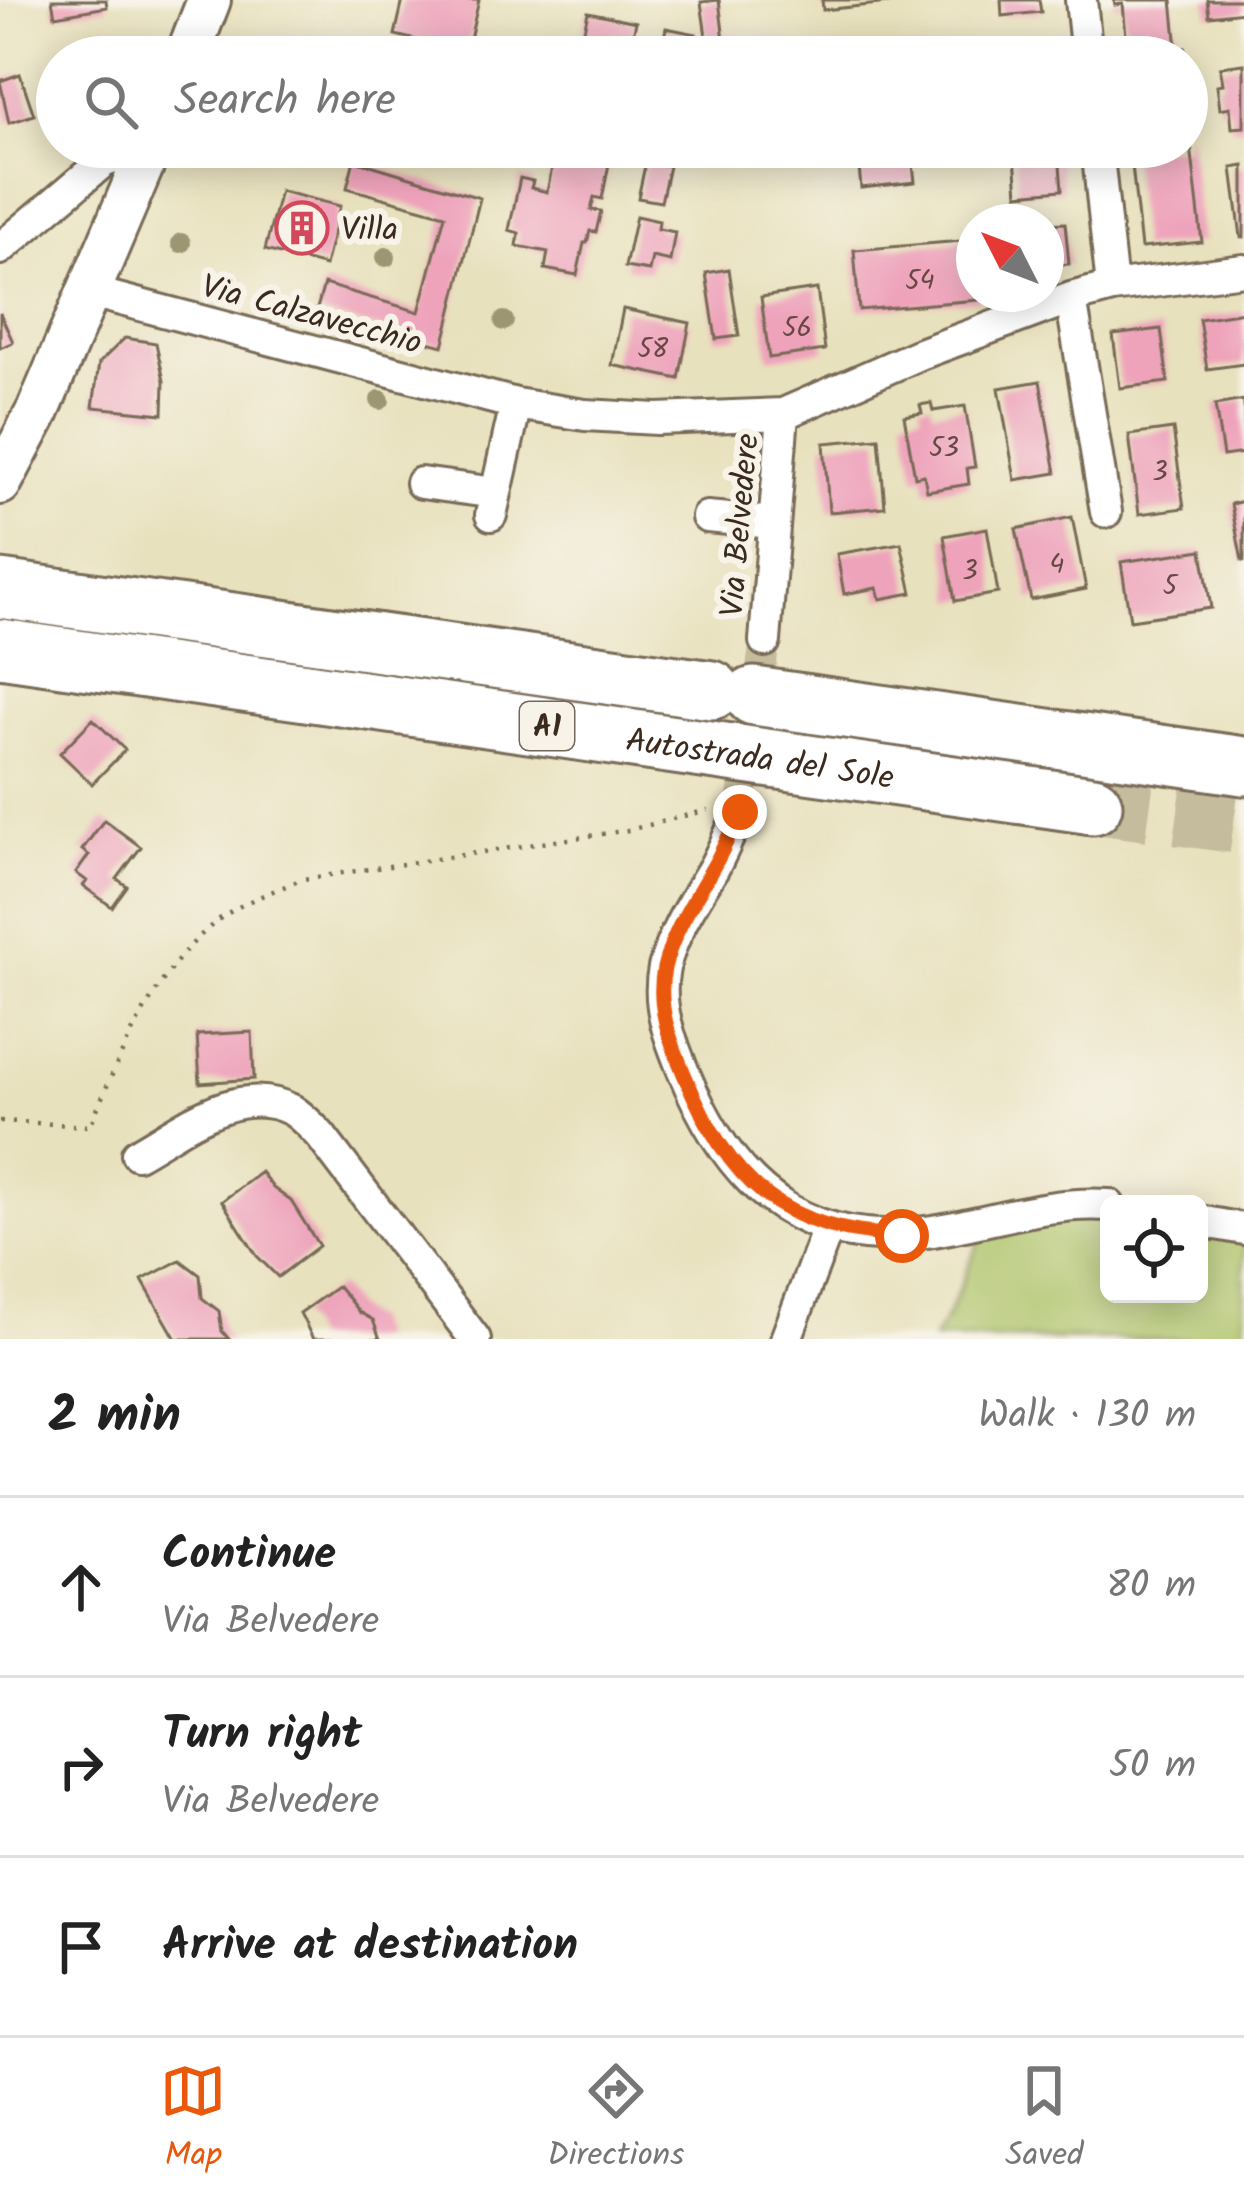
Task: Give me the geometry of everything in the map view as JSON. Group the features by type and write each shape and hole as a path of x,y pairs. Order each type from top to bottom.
{"highway":[{"name":"Autostrada del Sole","path":"0,589 1244,766"},
{"name":"Autostrada del Sole","path":"0,648 1093,805"}],"main road":[{"path":"195,36 209,0"},
{"path":"0,483 38,411 141,168"}],"street":[{"path":"1082,0 1086,36"},
{"path":"0,248 95,168"},
{"path":"1099,168 1112,287"},
{"name":"Via Calzavecchio","path":"91,292 516,404 585,415 657,419 783,414 920,354 1071,298 1112,287 1244,270"},
{"path":"1071,298 1106,512"},
{"path":"422,483 494,504 516,404"},
{"name":"Via Belvedere","path":"765,641 783,414"},
{"path":"707,517 774,523"},
{"path":"727,810 714,867 684,915 664,970 663,1024 706,1122 741,1174 766,1197 828,1228 902,1236 1054,1205 1100,1205"},
{"path":"137,1154 209,1113 246,1100 291,1110 320,1135 475,1339"},
{"path":"1208,1223 1244,1229"},
{"path":"786,1339 828,1228"}],"path":[{"path":"0,1121 90,1126 142,1016 176,964 212,925 255,898 303,879 628,830 727,810"}],"green space":[{"path":"1100,1207 1100,1303 1208,1303 1208,1224 1244,1231 1244,1339 933,1339 989,1218"}],"building":[{"path":"52,0 106,0 107,7 55,16"},
{"path":"403,0 479,0 471,36 395,35"},
{"path":"719,0 723,36 706,36 701,2"},
{"path":"822,0 889,0 889,3 823,10"},
{"path":"1001,0 1039,0 1041,12 1002,16"},
{"path":"1114,0 1172,0 1176,36 1126,36 1123,4 1115,5"},
{"path":"1207,0 1244,0 1244,12 1209,16"},
{"path":"588,12 636,22 633,36 583,36"},
{"path":"666,28 696,34 696,36 664,36"},
{"path":"1244,64 1244,127 1232,128 1230,107 1220,109 1220,67"},
{"path":"20,74 34,115 9,123 0,81"},
{"path":"1244,166 1244,237 1241,237 1232,168"},
{"path":"352,168 381,168 480,198 443,346 316,312 324,284 419,312 445,215 347,188"},
{"path":"552,168 608,168 602,199 594,197 591,210 601,211 596,232 590,231 584,243 577,275 545,269 548,252 517,246 519,233 509,230 520,178 533,181 531,188 547,192"},
{"path":"644,168 669,168 661,202 638,198"},
{"path":"859,168 913,168 915,182 861,188"},
{"path":"1016,168 1060,168 1062,190 1018,194"},
{"path":"1132,168 1194,168 1202,242 1141,248"},
{"name":"Villa","path":"280,191 340,206 325,266 265,250"},
{"path":"636,216 659,221 658,229 675,232 670,261 652,257 649,271 625,267"},
{"path":"1064,223 1069,264 1064,264"},
{"path":"956,242 956,302 859,310 854,250"},
{"path":"729,269 739,336 716,339 706,273"},
{"path":"817,289 825,350 769,358 761,297"},
{"path":"623,309 690,323 679,379 612,365"},
{"path":"1244,312 1244,364 1207,369 1199,319"},
{"path":"0,313 13,342 0,348"},
{"path":"1161,329 1168,382 1120,388 1113,335"},
{"path":"125,338 156,343 164,381 163,414 93,407 99,363"},
{"path":"1040,381 1056,473 1015,480 999,388"},
{"path":"1244,400 1244,453 1223,456 1215,405"},
{"path":"931,403 933,411 965,406 975,467 967,468 969,484 927,491 924,475 915,477 904,416 922,413 920,405"},
{"path":"1173,429 1184,508 1139,514 1129,435"},
{"path":"879,438 885,507 829,512 824,443"},
{"path":"1244,501 1244,561 1242,561 1231,504"},
{"path":"1072,517 1086,589 1031,600 1016,529"},
{"path":"987,528 998,593 955,601 944,536"},
{"path":"901,543 912,593 880,599 877,588 844,594 837,554"},
{"path":"1202,550 1211,608 1130,620 1121,562"},
{"path":"93,719 125,750 92,784 60,753"},
{"path":"104,820 141,847 117,879 127,886 112,907 83,886 87,881 76,873 89,855 82,850"},
{"path":"252,1032 254,1079 200,1083 197,1035"},
{"path":"261,1172 291,1201 319,1246 278,1277 257,1256 222,1201"},
{"path":"180,1260 200,1275 202,1298 219,1311 222,1331 229,1339 176,1339 142,1280"},
{"path":"338,1286 359,1312 373,1320 380,1339 313,1339 300,1313"}],"tunnel":[{"path":"740,811 765,641"},
{"path":"1093,805 1244,826"}],"place":[{"name":"Villa","path":"302,228"}],"route":[{"path":"740,812 684,915 664,970 663,1024 706,1122 741,1174 766,1197 828,1228 902,1236"}]}
